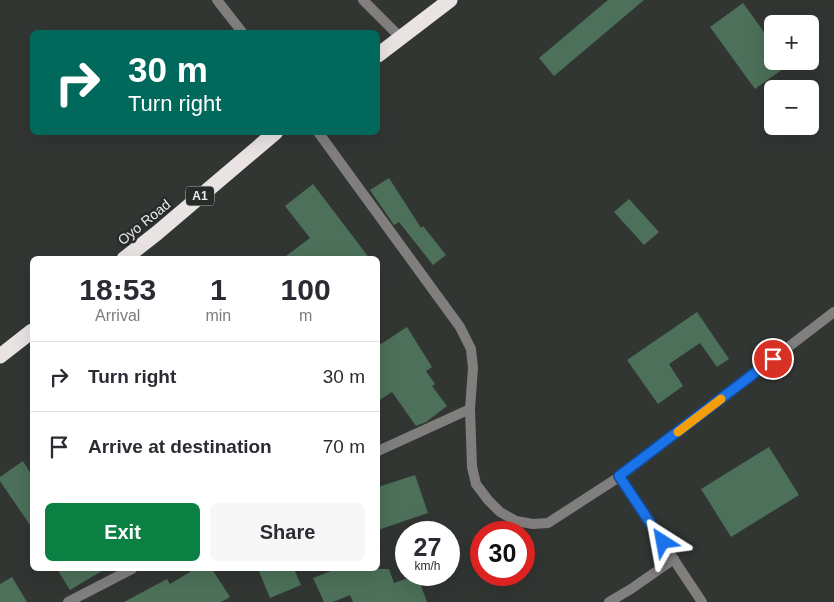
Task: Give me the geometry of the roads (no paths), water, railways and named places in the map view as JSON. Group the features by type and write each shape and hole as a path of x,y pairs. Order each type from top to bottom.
{"highway":[{"path":"380,54 450,0"},
{"name":"Oyo Road","path":"128,256 272,135"},
{"path":"0,356 30,333"}],"street":[{"path":"217,0 240,30"},
{"path":"363,0 401,38"},
{"path":"320,135 460,327 470,349 473,368 470,409 472,467 476,484 500,512 516,521 533,524 548,523 619,476 834,312"},
{"path":"380,450 470,409"},
{"path":"619,476 702,602"},
{"path":"610,602 674,558"},
{"path":"68,602 128,571"}]}
